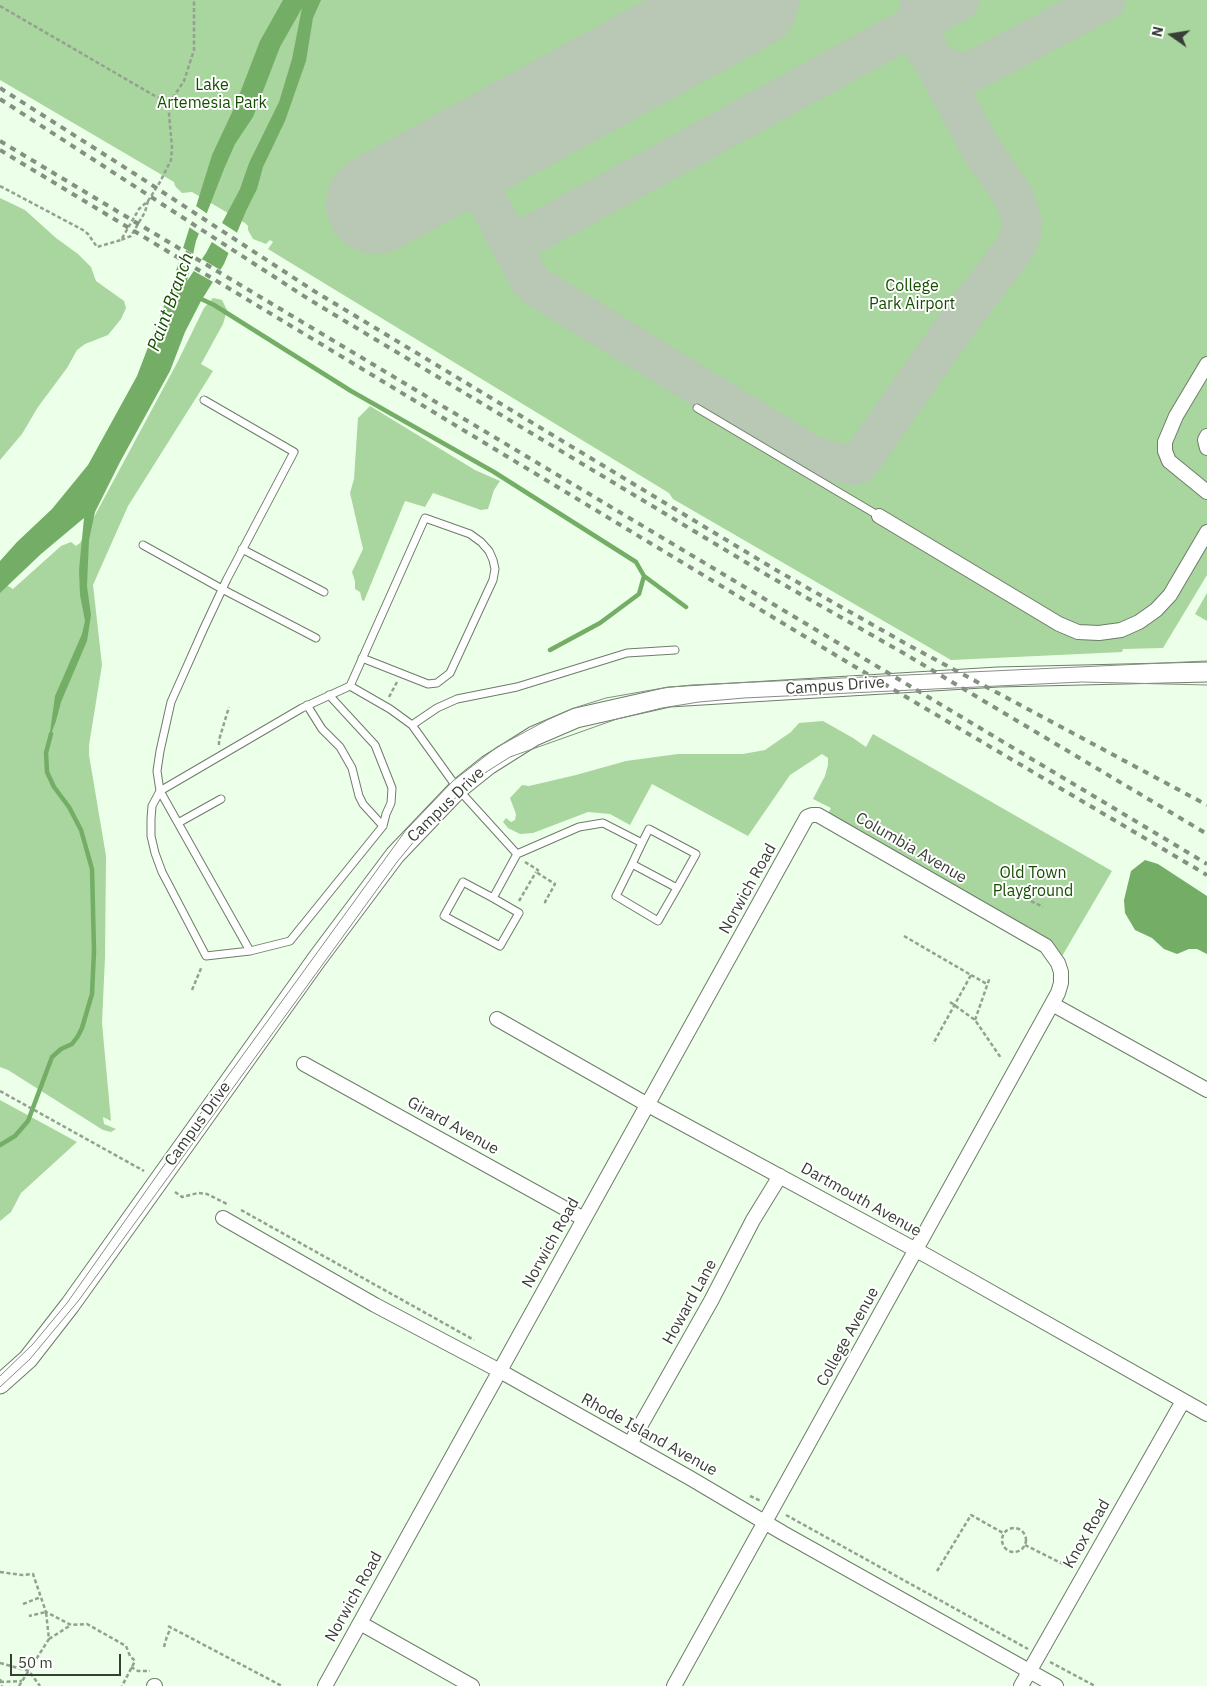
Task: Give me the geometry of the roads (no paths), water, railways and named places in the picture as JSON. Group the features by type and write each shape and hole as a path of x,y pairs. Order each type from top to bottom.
{"main road":[{"name":"Campus Drive","path":"0,1384 28,1359 70,1305 311,968 395,855 458,789 488,765 534,736 576,718 669,697 998,677 1207,672"}],"street":[{"path":"1207,364 1176,416 1165,442 1165,451 1169,461 1207,492"},
{"path":"879,516 1059,624 1078,632 1099,633 1121,630 1139,622 1156,610 1170,595 1207,532"},
{"name":"Columbia Avenue","path":"808,817 818,815 1046,946 1058,963 1061,972 1061,983 1052,1004"},
{"name":"Norwich Road","path":"325,1686 808,817"},
{"path":"1052,1004 1207,1090"},
{"name":"College Avenue","path":"674,1686 1052,1004"},
{"name":"Dartmouth Avenue","path":"497,1019 648,1104 916,1250 1207,1414"},
{"name":"Girard Avenue","path":"304,1064 584,1219"},
{"name":"Howard Lane","path":"630,1444 711,1301 753,1220 780,1176"},
{"name":"Rhode Island Avenue","path":"223,1218 375,1305 500,1371 630,1444 1056,1686"},
{"name":"Knox Road","path":"1020,1686 1184,1401"},
{"path":"360,1623 472,1686"}],"lane":[{"path":"204,400 294,452 222,589 172,702 167,715 157,772 160,791 250,951"},
{"path":"697,408 879,516"},
{"path":"329,695 375,745 392,788 391,803 382,826 290,941 250,951 206,956 162,872 151,836 152,806 160,791 307,705 329,695 350,686 362,658 425,518 470,534 481,542 489,551 493,560 495,570 493,580 450,673 436,683 428,684 362,658"},
{"path":"143,545 316,638"},
{"path":"242,549 324,592"},
{"path":"412,725 437,708 457,700 517,687 627,653 675,650"},
{"path":"350,686 390,709 412,725 458,789 517,854"},
{"path":"307,705 322,729 340,746 352,768 363,804 382,826"},
{"path":"178,823 221,798"},
{"path":"493,898 517,854 579,827 603,823 642,843"},
{"path":"650,829 696,854 658,921 616,896 632,864 650,829"},
{"path":"632,864 677,888"},
{"path":"463,882 493,898 519,913 500,946 444,916 463,882"}],"water":[{"name":"Paint Branch","path":"283,0 321,0 313,18 306,61 285,121 263,167 257,189 224,264 201,301 185,332 170,371 95,512 89,540 87,586 91,615 87,641 61,702 49,739 55,696 82,634 85,621 80,595 79,570 84,518 41,554 0,593 0,561 52,509 88,465 137,376 171,287 212,155 235,106 260,41","holes":["302,8 292,59 279,102 249,163 240,189 206,253 187,281 196,241 224,169 235,144 253,117 280,47"]},
{"path":"1145,860 1158,864 1207,896 1207,954 1197,949 1189,949 1177,954 1164,949 1152,938 1135,930 1125,913 1124,900 1131,871"}],"waterway":[{"path":"197,297 214,305 351,391 494,472 636,562 644,576 639,594 600,623 550,650"},
{"path":"644,576 686,607"},
{"path":"0,1145 15,1136 28,1121 52,1057 61,1049 72,1044 78,1036 92,994 94,951 92,869 81,830 69,807 54,787 47,772 46,753 51,734"}],"tram line":[{"path":"0,1376 33,1344 67,1303 203,1110 406,830 453,781 497,747 574,708 606,698 663,688 691,685 1207,661"},
{"path":"0,1387 30,1359 79,1300 397,862 425,828 451,802 480,776 510,757 617,719 662,708 699,702 744,698 1082,682 1207,685"}],"railway":[{"path":"0,88 314,291 776,570 910,646 1207,805"},
{"path":"0,99 310,300 767,575 905,654 1207,834"},
{"path":"0,141 1207,864"},
{"path":"0,150 847,662 1207,875"}],"park label":[{"name":"Lake Artemesia Park","path":"212,94"},
{"name":"College Park Airport","path":"912,295"},
{"name":"Old Town Playground","path":"1033,882"}]}
